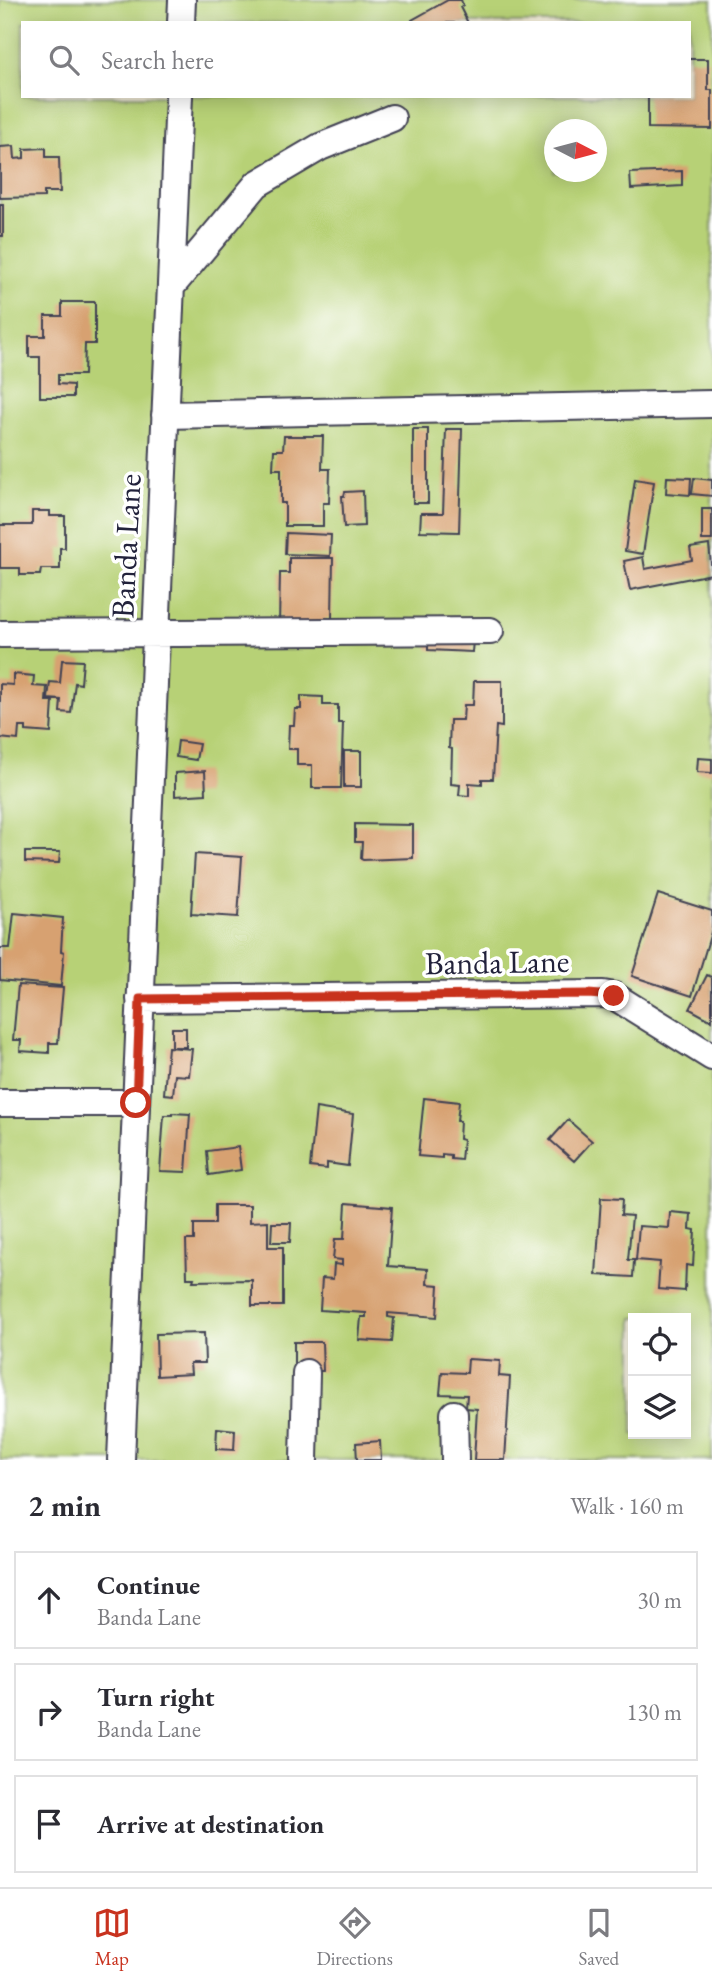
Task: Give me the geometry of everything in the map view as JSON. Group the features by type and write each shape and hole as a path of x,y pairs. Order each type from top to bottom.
{"street":[{"path":"181,21 182,0"},
{"name":"Banda Lane","path":"121,1460 178,98"},
{"path":"171,287 257,184 320,148 392,118"},
{"path":"165,415 712,404"},
{"path":"0,634 490,631"},
{"name":"Banda Lane","path":"140,999 603,994 614,996 712,1057"},
{"path":"0,1103 136,1103"},
{"path":"304,1460 306,1373"},
{"path":"454,1414 455,1460"}],"green space":[{"path":"0,0 712,0 712,1460 0,1460"}],"building":[{"path":"448,0 461,0 463,5 460,7 467,21 412,21"},
{"path":"691,59 708,59 708,90 712,90 712,129 648,128 648,98 691,98"},
{"path":"14,146 15,159 24,158 24,149 46,148 46,157 59,157 60,192 44,192 44,197 0,198 0,147"},
{"path":"682,171 682,186 631,189 630,173"},
{"path":"0,204 3,204 3,236 0,236"},
{"path":"62,302 95,302 95,344 85,344 84,375 58,375 58,384 73,385 73,397 40,397 40,357 29,357 29,336 45,336 45,316 62,316"},
{"path":"413,429 428,429 428,503 413,503"},
{"path":"446,429 462,429 459,532 420,531 421,513 443,513"},
{"path":"284,436 323,436 322,469 330,469 329,503 323,503 323,526 285,526 285,503 281,503 281,469 273,469 274,450 283,450"},
{"path":"667,477 691,478 690,495 666,493"},
{"path":"694,478 712,480 712,496 692,494"},
{"path":"635,479 654,482 643,554 625,551"},
{"path":"363,491 364,526 344,527 342,496 345,492"},
{"path":"702,509 712,509 712,540 702,540"},
{"path":"32,511 50,511 50,516 65,516 65,548 60,548 60,569 41,569 40,575 20,575 20,568 0,568 0,525 32,525"},
{"path":"286,533 331,535 330,556 285,554"},
{"path":"709,545 712,574 630,590 624,561 643,557 645,569 692,560 690,548"},
{"path":"289,558 333,558 332,618 326,618 326,628 279,627 280,573 289,573"},
{"path":"428,639 473,641 472,652 428,650"},
{"path":"62,660 83,661 81,684 75,683 71,713 60,712 61,700 48,699 50,682 60,683"},
{"path":"13,674 34,676 33,686 47,687 46,701 53,701 51,733 26,731 26,727 19,727 18,740 0,738 0,684 13,685"},
{"path":"474,681 502,681 502,727 496,726 493,779 482,779 482,784 469,783 469,796 459,795 460,785 451,784 450,720 463,720 464,705 473,705"},
{"path":"301,696 323,697 323,705 338,705 338,723 343,723 341,788 312,788 312,765 297,765 297,749 288,749 289,725 294,725 295,709 301,709"},
{"path":"178,741 199,744 196,760 176,757"},
{"path":"344,751 361,751 361,787 344,787"},
{"path":"698,758 712,759 712,773 697,772"},
{"path":"205,771 206,794 175,796 175,773"},
{"path":"355,824 413,825 413,858 361,859 362,842 355,842"},
{"path":"25,852 60,852 59,863 25,862"},
{"path":"195,854 242,857 238,917 191,914"},
{"path":"658,894 712,911 712,929 692,996 632,976"},
{"path":"14,913 63,918 61,986 0,980 0,948 10,948"},
{"path":"707,975 712,977 712,1021 690,1009"},
{"path":"18,985 63,988 58,1043 49,1043 49,1053 20,1051 21,1040 13,1040"},
{"path":"172,1028 186,1028 186,1047 172,1047"},
{"path":"168,1047 192,1049 189,1076 175,1075 173,1095 164,1094"},
{"path":"424,1098 459,1102 457,1121 460,1121 459,1139 463,1140 461,1160 442,1154 442,1158 418,1156"},
{"path":"316,1108 353,1114 348,1166 327,1163 327,1169 310,1167"},
{"path":"190,1114 186,1172 160,1171 164,1115"},
{"path":"568,1120 592,1141 574,1161 550,1140"},
{"path":"238,1147 241,1170 209,1175 207,1151"},
{"path":"601,1198 622,1199 621,1215 632,1216 628,1260 634,1260 633,1277 596,1275"},
{"path":"346,1203 392,1207 388,1266 428,1269 427,1284 439,1285 437,1317 388,1313 388,1317 394,1318 392,1342 359,1340 361,1317 366,1317 366,1313 320,1310 322,1278 333,1279 334,1264 342,1265 342,1260 333,1259 335,1239 344,1239"},
{"path":"215,1205 250,1205 250,1222 268,1221 268,1247 283,1247 283,1306 252,1306 252,1280 193,1281 194,1278 187,1278 186,1240 194,1240 194,1224 215,1224"},
{"path":"670,1212 691,1214 690,1229 695,1230 693,1266 686,1265 685,1291 658,1289 660,1262 636,1260 639,1226 669,1228"},
{"path":"272,1223 291,1223 290,1242 271,1242"},
{"path":"204,1333 205,1363 190,1363 191,1374 157,1376 156,1334"},
{"path":"294,1342 322,1342 323,1371 294,1371"},
{"path":"468,1359 500,1361 499,1376 510,1377 505,1460 474,1460 477,1409 466,1408 467,1395 440,1394 442,1372 467,1373"},
{"path":"217,1428 235,1430 234,1450 216,1449"},
{"path":"380,1441 381,1460 357,1460 356,1443"}],"route":[{"path":"136,1103 140,999 588,994 614,996"}]}
